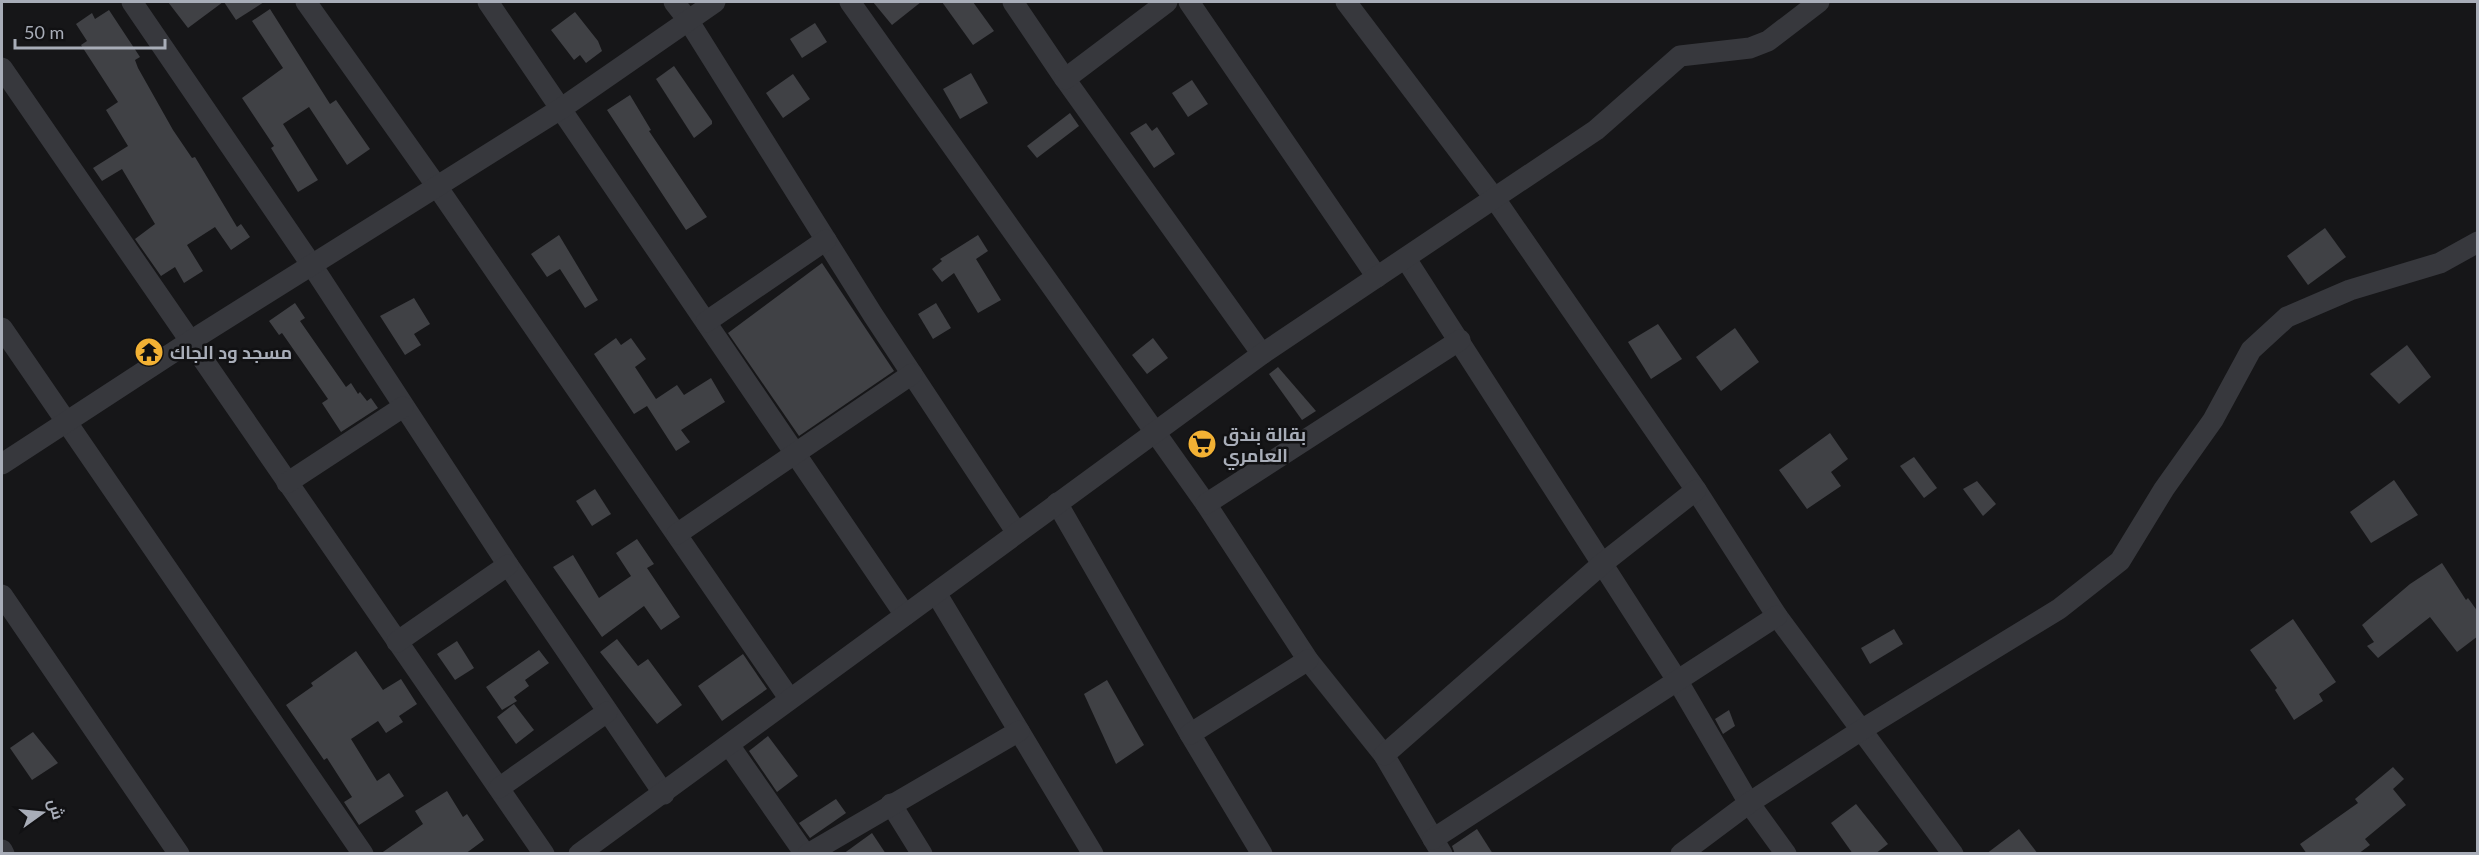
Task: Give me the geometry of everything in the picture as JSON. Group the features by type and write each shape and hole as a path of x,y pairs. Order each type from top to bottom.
{"street":[{"path":"132,2 313,267 508,565 664,794"},
{"path":"306,2 438,188 789,698"},
{"path":"488,2 905,615"},
{"path":"674,2 688,20 826,240 1017,533"},
{"path":"2,464 189,342 313,267 562,108 715,2"},
{"path":"850,2 1206,504 1308,660 1384,755 1438,846 1677,680 1776,616"},
{"path":"1013,2 1065,80 1262,354"},
{"path":"1065,80 1167,2"},
{"path":"1189,2 1377,277"},
{"path":"1346,2 1495,199 1696,490 1776,616 1863,729 1953,854"},
{"path":"579,854 664,794 789,698 1262,354 1596,130 1680,56 1750,48 1768,40 1819,2"},
{"path":"2,69 544,854"},
{"path":"706,322 826,240"},
{"path":"1682,854 1749,803 1863,729 2059,609 2120,561 2164,489 2213,420 2251,350 2287,317 2350,290 2440,263 2478,242"},
{"path":"1406,259 1677,680 1749,803 1786,854"},
{"path":"2,328 363,854"},
{"path":"1206,504 1460,340"},
{"path":"677,534 912,374"},
{"path":"286,483 403,407"},
{"path":"1384,755 1602,564 1696,490"},
{"path":"1058,503 1190,734 1262,854"},
{"path":"397,642 508,565"},
{"path":"936,593 1093,854"},
{"path":"2,595 179,854"},
{"path":"1190,734 1308,660"},
{"path":"499,788 607,712"},
{"path":"729,744 806,854 1019,731"},
{"path":"891,804 922,854"}],"building":[{"path":"168,2 223,2 188,28"},
{"path":"224,2 264,2 236,20"},
{"path":"873,2 921,2 892,25"},
{"path":"942,2 973,2 994,31 973,45"},
{"path":"270,9 330,104 336,100 370,149 347,165 309,107 283,124 318,180 298,192 271,148 274,146 242,98 283,68 252,21"},
{"path":"109,10 140,57 135,60 138,68 173,130 192,158 195,157 237,227 241,224 250,237 231,250 215,227 187,245 203,271 184,283 175,267 161,276 135,239 155,224 122,169 102,181 93,168 128,146 106,110 118,102 81,45 87,41 76,24 92,13 95,19"},
{"path":"575,12 598,41 602,51 586,63 580,55 574,60 551,30"},
{"path":"815,23 827,42 802,58 790,39"},
{"path":"674,66 712,121 712,124 694,138 656,79"},
{"path":"971,73 988,103 960,119 943,89"},
{"path":"793,74 810,99 783,118 766,93"},
{"path":"1192,80 1208,104 1188,117 1172,93"},
{"path":"630,95 651,130 649,131 707,217 686,230 607,110"},
{"path":"1070,113 1079,126 1037,158 1027,146"},
{"path":"1146,123 1152,131 1157,127 1175,154 1154,168 1130,133"},
{"path":"2325,228 2346,257 2308,285 2287,256"},
{"path":"559,235 598,300 585,308 560,269 547,277 531,254"},
{"path":"978,235 988,251 976,259 1001,300 978,313 954,273 942,282 932,269 942,261 940,259"},
{"path":"822,263 894,371 799,436 728,333"},
{"path":"414,298 430,324 414,334 421,345 405,355 380,316"},
{"path":"295,303 305,318 300,321 346,387 351,383 358,394 360,392 367,401 371,398 378,408 341,432 322,403 328,399 282,333 279,335 269,321"},
{"path":"936,303 951,328 933,339 918,314"},
{"path":"1658,324 1682,359 1651,379 1628,342"},
{"path":"1735,328 1759,362 1721,391 1696,357"},
{"path":"616,338 621,345 631,338 646,359 635,367 656,399 677,385 684,395 711,378 725,402 681,430 690,442 676,451 647,406 634,414 594,354"},
{"path":"1153,338 1168,358 1147,374 1132,355"},
{"path":"2407,345 2431,377 2399,404 2370,374"},
{"path":"1278,367 1316,411 1302,420 1269,374"},
{"path":"1830,433 1848,459 1831,472 1841,486 1807,509 1779,470"},
{"path":"1914,457 1937,488 1924,498 1900,466"},
{"path":"2394,480 2418,515 2371,543 2350,512"},
{"path":"1977,481 1996,504 1983,516 1963,489"},
{"path":"595,489 611,514 592,526 576,501"},
{"path":"637,539 654,564 647,568 680,617 661,630 644,606 602,637 553,567 573,555 599,598 631,576 616,553"},
{"path":"2442,563 2466,600 2468,598 2478,612 2478,636 2457,652 2430,617 2378,658 2367,646 2374,642 2362,625 2410,584"},
{"path":"2293,619 2336,682 2319,694 2323,701 2294,720 2275,690 2277,688 2250,650"},
{"path":"1894,629 1903,644 1870,664 1861,648"},
{"path":"617,639 638,666 648,659 682,705 657,724 600,652"},
{"path":"457,641 474,668 455,680 437,654"},
{"path":"539,650 549,663 525,680 529,686 514,697 517,701 502,710 486,687"},
{"path":"356,651 383,690 401,679 417,704 399,716 403,722 386,733 378,721 351,739 377,781 389,773 404,796 359,825 344,802 352,797 327,758 324,760 286,705 313,686 311,683"},
{"path":"743,654 767,689 722,721 698,686"},
{"path":"1107,680 1144,745 1116,764 1084,694"},
{"path":"514,704 534,730 516,744 497,717"},
{"path":"1729,710 1735,726 1723,734 1715,719"},
{"path":"33,732 58,763 32,780 10,748"},
{"path":"768,736 798,776 777,792 749,751"},
{"path":"2393,767 2404,779 2393,789 2406,805 2365,839 2370,845 2358,854 2307,854 2300,844 2358,803 2355,799"},
{"path":"447,791 463,817 467,814 484,840 465,854 380,854 423,824 415,811"},
{"path":"836,799 846,813 810,838 799,823"},
{"path":"1856,804 1888,844 1875,854 1853,854 1831,823"},
{"path":"1477,829 1493,854 1455,854 1452,846"},
{"path":"2019,829 2038,854 1986,854"},
{"path":"872,833 886,854 843,854"}],"place":[{"name":"مسجد ود الجاك","path":"149,352"},
{"name":"بقالة بندق العامري","path":"1202,444"}]}
